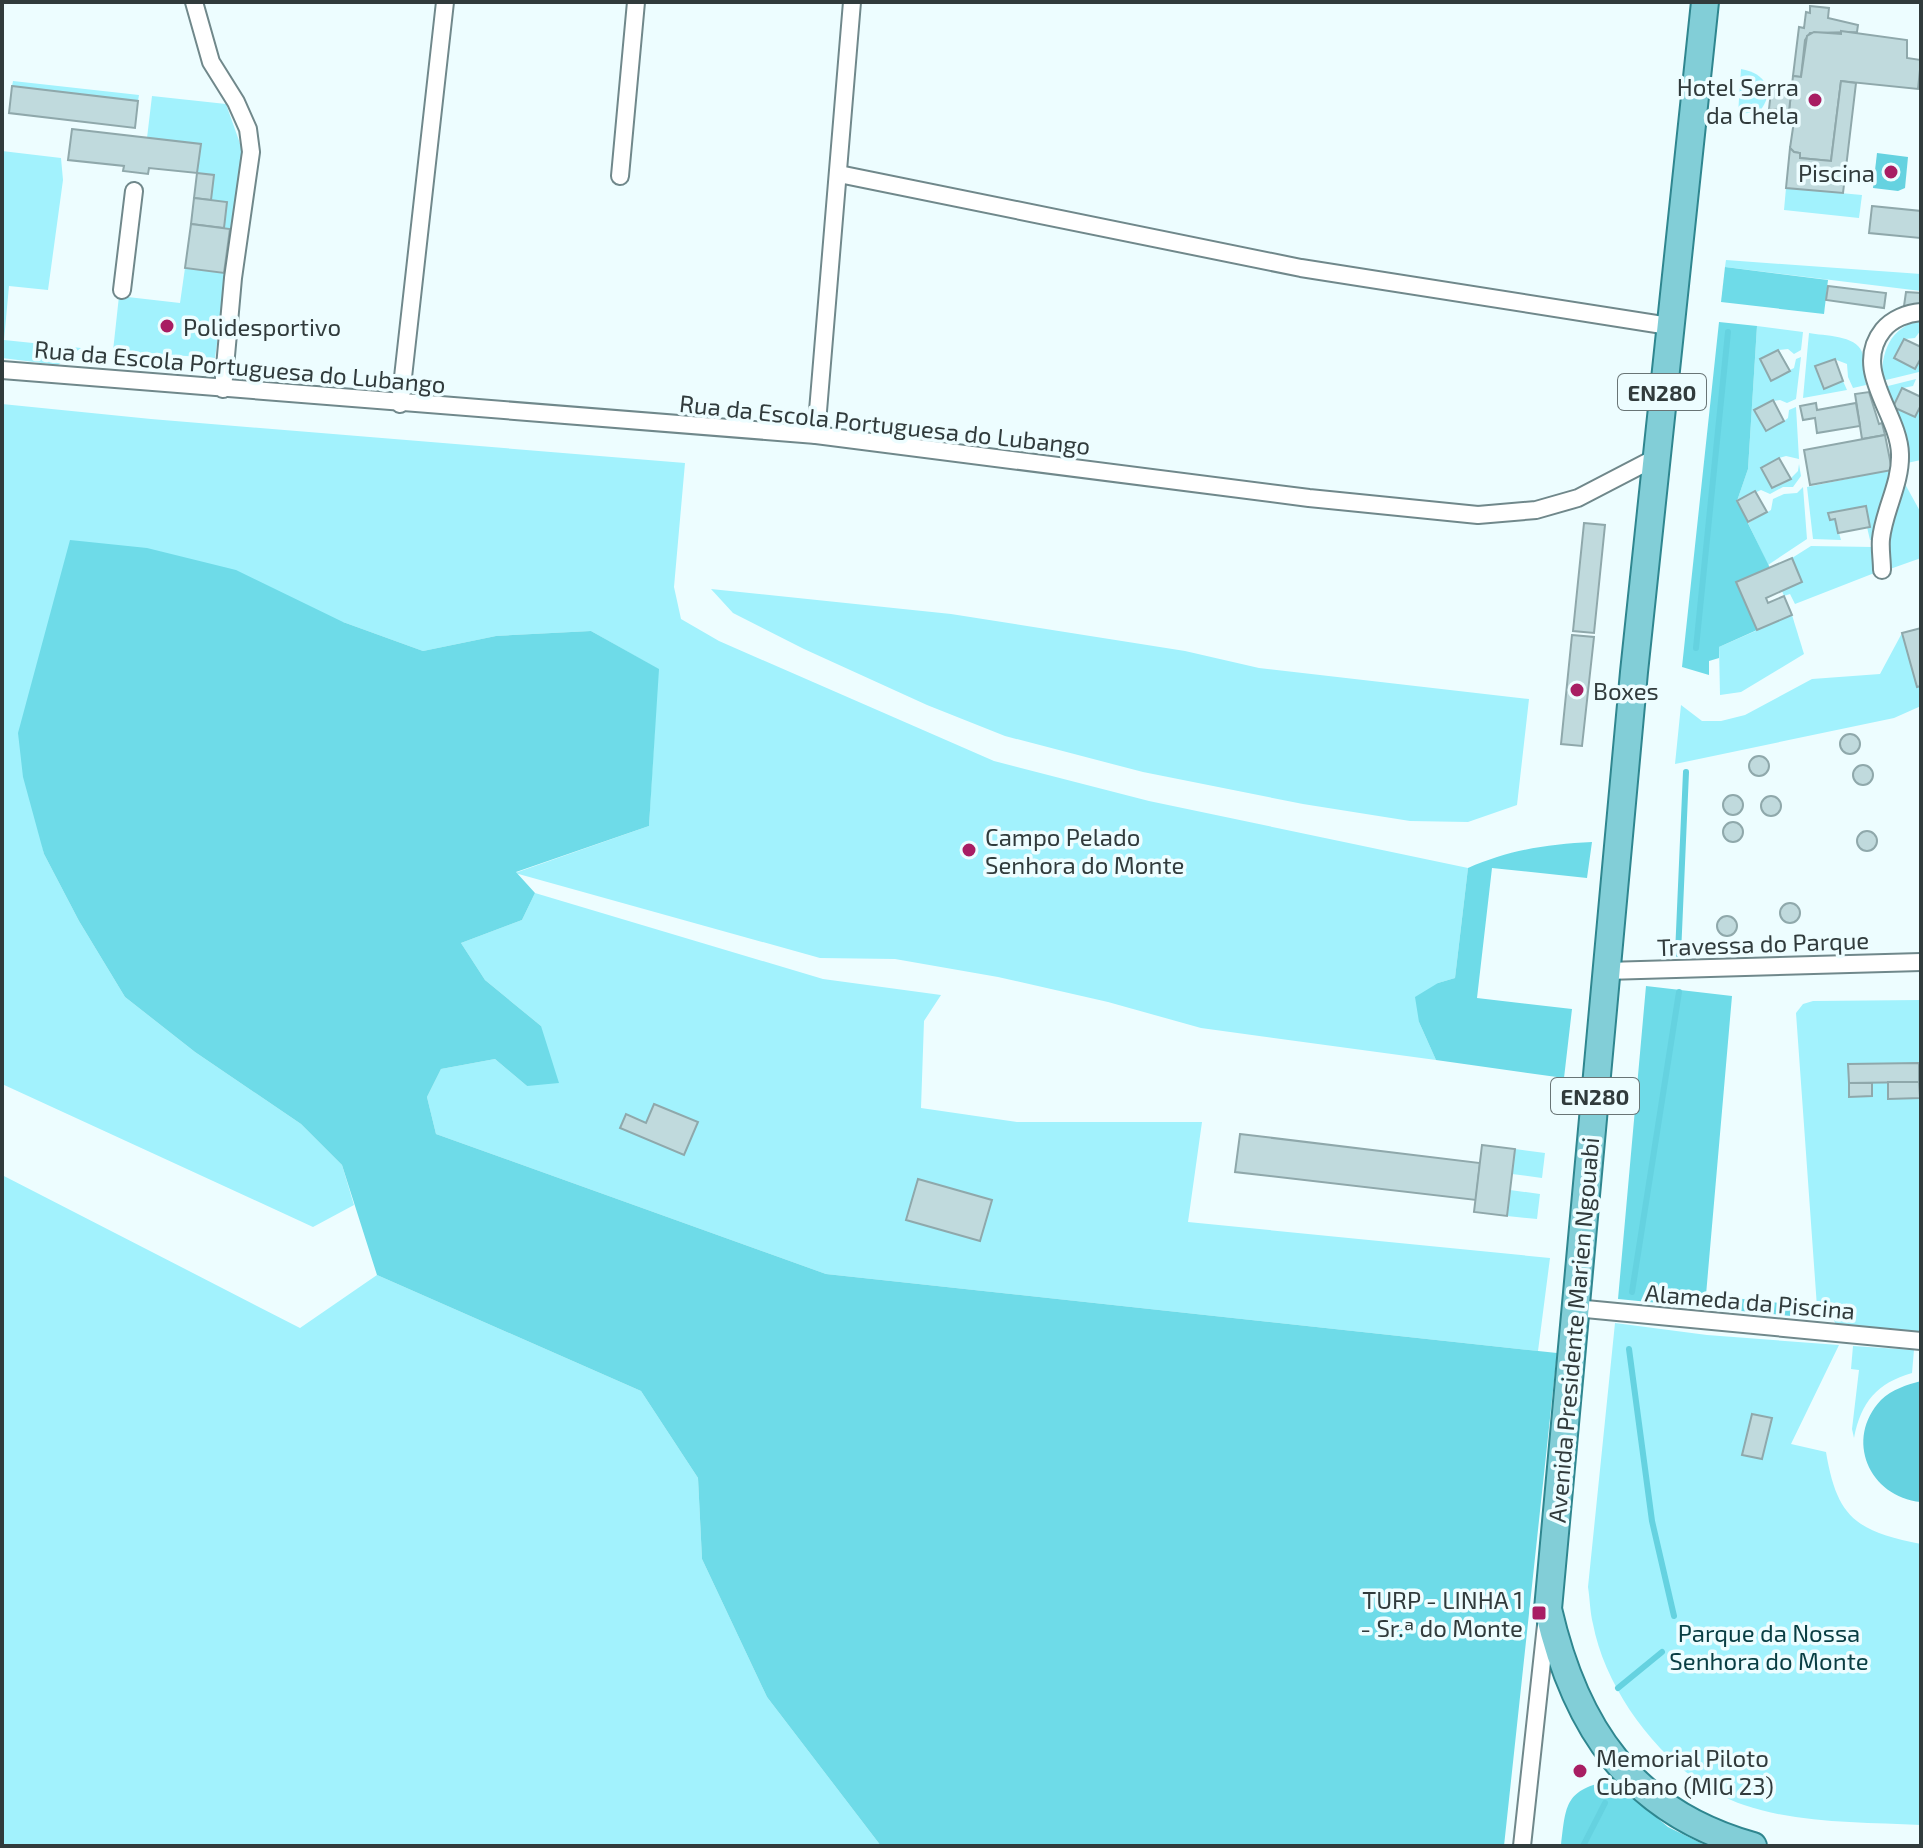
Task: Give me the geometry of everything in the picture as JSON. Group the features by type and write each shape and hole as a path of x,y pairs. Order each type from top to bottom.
{"main road":[{"name":"Avenida Presidente Marien Ngouabi","path":"1548,1609 1655,458 1705,2"},
{"name":"EN280","path":"1548,1609 1558,1651 1572,1689 1592,1728 1614,1759 1655,1798 1690,1821 1725,1838 1753,1846"}],"street":[{"path":"194,2 211,62 236,102 248,129 251,152 233,278 223,389"},
{"path":"400,404 445,2"},
{"path":"620,176 636,2"},
{"path":"816,435 852,2"},
{"path":"839,174 1301,268 1669,326"},
{"path":"122,290 134,191"},
{"path":"1882,570 1881,538 1897,480 1900,452 1876,386 1872,359 1885,327 1910,313 1921,312"},
{"name":"Rua da Escola Portuguesa do Lubango","path":"2,370 816,435 1309,498 1478,515 1536,510 1578,498 1655,458"},
{"name":"Travessa do Parque","path":"1606,971 1921,962"},
{"name":"Alameda da Piscina","path":"1575,1308 1921,1341"},
{"name":"Avenida Presidente Marien Ngouabi","path":"1522,1846 1548,1609"}],"green space":[{"path":"1741,69 1757,75 1766,84 1767,97 1759,112 1738,114"},
{"path":"13,81 139,95 138,101 12,86"},
{"path":"152,96 226,104 243,152 215,358 113,351 119,296 180,303 185,268 224,273 230,229 224,228 227,203 211,200 214,175 197,173 201,144 147,138"},
{"path":"2,151 61,158 63,180 48,290 9,286 4,340 81,348 58,365 2,358"},
{"path":"1786,188 1862,195 1859,218 1784,210"},
{"path":"1726,260 1921,274 1921,291 1725,267"},
{"path":"1921,320 1921,330 1915,338 1905,339 1921,347 1919,372 1882,381 1883,360 1890,342 1902,328"},
{"path":"1757,326 1803,332 1801,350 1794,354 1788,349 1779,350 1790,370 1794,368 1796,359 1801,357 1796,399 1787,403 1773,401 1784,421 1788,418 1789,410 1796,407 1799,459 1779,458 1791,478 1798,471 1799,464 1801,476 1793,487 1783,487 1770,494 1761,490 1737,501 1748,469"},
{"path":"1809,333 1847,339 1859,346 1864,360 1866,385 1853,388 1847,364 1834,359 1815,367 1823,388 1843,381 1847,390 1803,398"},
{"path":"1916,379 1913,386 1903,388 1921,397 1921,460 1907,463 1884,387"},
{"path":"2,404 685,463 674,587 681,619 719,641 994,761 1149,801 1468,868 1455,978 1438,983 1419,1022 1436,1060 1201,1028 1108,1002 998,977 895,959 820,958 515,873 649,826 658,669 591,631 496,636 423,651 343,622 26,709 19,733 44,854 79,921 125,997 195,1052 301,1124 342,1165 354,1205 313,1227 2,1084"},
{"path":"1892,470 1872,540 1865,506 1828,513 1830,520 1835,519 1841,540 1813,539 1807,487"},
{"path":"1905,484 1921,513 1921,558 1890,569 1891,536"},
{"path":"1803,487 1807,539 1768,565 1748,523 1771,510 1773,499 1797,493"},
{"path":"1811,546 1873,547 1877,572 1795,604 1790,594 1784,596 1782,591 1792,558"},
{"path":"711,589 951,614 1185,651 1259,668 1529,699 1517,805 1468,822 1410,821 1303,804 1143,772 1005,736 927,705 804,649 733,613"},
{"path":"1792,615 1804,654 1741,692 1720,695 1719,647"},
{"path":"1902,633 1917,686 1921,686 1921,706 1894,718 1675,764 1681,705 1702,721 1721,721 1745,715 1812,679 1880,674"},
{"path":"535,893 823,979 941,995 924,1021 921,1108 1017,1122 1202,1122 1188,1222 1550,1258 1538,1351 826,1274 436,1134 427,1097 441,1069 495,1059 527,1086 541,1026 485,980 461,943 522,920"},
{"path":"1921,1000 1921,1333 1836,1325 1829,1308 1817,1307 1796,1013 1803,1004 1813,1001"},
{"path":"1515,1149 1545,1153 1542,1178 1512,1174"},
{"path":"2,1175 300,1328 377,1275 641,1391 698,1478 702,1559 767,1697 881,1846 2,1846"},
{"path":"1510,1190 1540,1194 1537,1219 1507,1216"},
{"name":"Parque da Nossa Senhora do Monte","path":"1615,1323 1707,1335 1839,1345 1791,1444 1826,1452 1836,1492 1853,1518 1880,1533 1921,1544 1921,1825 1809,1819 1744,1805 1692,1777 1647,1733 1628,1707 1601,1652 1588,1587"},
{"path":"1853,1346 1914,1350 1912,1373 1889,1382 1872,1396 1861,1414 1854,1438 1852,1429 1859,1370 1851,1369"}],"shaded area":[{"name":"Piscina","path":"1877,153 1908,157 1905,188 1898,191 1873,188"},
{"path":"1725,267 1828,280 1824,314 1721,302"},
{"path":"1719,322 1757,326 1748,469 1737,501 1770,568 1736,583 1757,630 1719,647 1719,658 1709,661 1709,675 1682,667"},
{"path":"70,540 147,548 236,570 343,622 423,651 496,636 591,631 659,669 649,826 516,872 535,893 522,920 461,943 485,980 541,1026 559,1083 527,1086 495,1059 441,1069 427,1097 436,1134 826,1274 1557,1353 1504,1846 881,1846 767,1697 702,1559 698,1478 641,1391 377,1275 342,1165 301,1124 195,1052 125,997 79,921 44,854 23,777 18,733"},
{"path":"1592,842 1587,878 1492,868 1477,998 1572,1009 1564,1078 1436,1060 1419,1022 1415,997 1438,983 1455,978 1468,868 1529,849"},
{"path":"1646,986 1732,996 1706,1295 1817,1307 1812,1318 1618,1299"},
{"path":"1921,1381 1921,1502 1903,1498 1876,1478 1868,1464 1864,1432 1870,1415 1885,1396"},
{"path":"1612,1780 1668,1827 1707,1846 1561,1846 1564,1819 1571,1801 1585,1788"}],"building":[{"path":"1810,6 1829,8 1828,18 1858,25 1857,32 1810,33 1805,40 1801,77 1793,76 1799,27 1804,28"},
{"name":"Hotel Serra da Chela","path":"1841,31 1907,40 1907,58 1921,60 1918,89 1841,81 1831,161 1800,158 1800,153 1790,148 1794,121 1788,120 1793,76 1801,77 1807,36 1814,32 1841,34"},
{"path":"1841,81 1856,83 1843,193 1786,188 1790,148 1800,153 1800,158 1831,161"},
{"path":"1772,83 1792,85 1789,111 1769,109"},
{"path":"12,86 138,101 135,128 9,113"},
{"path":"72,129 201,144 197,173 149,168 148,174 123,171 124,166 68,160"},
{"path":"197,173 214,175 211,200 194,198"},
{"path":"194,198 227,202 224,228 191,224"},
{"path":"1872,206 1921,211 1920,238 1869,233"},
{"path":"191,224 230,229 224,273 185,268"},
{"path":"1828,286 1886,293 1884,308 1826,300"},
{"path":"1906,292 1921,293 1921,308 1904,306"},
{"path":"1904,339 1921,347 1921,358 1915,369 1894,358"},
{"path":"1778,350 1790,371 1771,381 1760,359"},
{"path":"1835,359 1843,381 1824,389 1815,366"},
{"path":"1902,388 1921,397 1915,417 1893,407"},
{"path":"1869,392 1885,435 1862,439 1855,394"},
{"path":"1773,400 1784,421 1766,431 1754,410"},
{"path":"1816,403 1817,410 1856,403 1860,426 1817,433 1815,418 1803,420 1800,406"},
{"path":"1885,435 1892,470 1810,485 1804,450"},
{"path":"1779,458 1791,479 1772,488 1761,468"},
{"path":"1755,491 1767,512 1748,522 1737,501"},
{"path":"1866,506 1870,527 1838,533 1835,519 1830,520 1828,513"},
{"name":"Boxes","path":"1584,523 1605,525 1594,633 1573,631"},
{"path":"1792,558 1802,582 1766,598 1768,603 1784,596 1792,615 1757,630 1736,582"},
{"path":"1921,628 1921,686 1917,687 1902,633"},
{"name":"Boxes","path":"1572,635 1594,637 1582,746 1561,744"},
{"path":"1850,734 1857,737 1860,744 1857,751 1850,754 1843,751 1840,744 1843,737"},
{"path":"1759,756 1766,759 1769,766 1766,773 1759,776 1752,773 1749,766 1752,759"},
{"path":"1863,765 1870,768 1873,775 1870,782 1863,785 1856,782 1853,775 1856,768"},
{"path":"1733,795 1740,798 1743,805 1740,812 1733,815 1726,812 1723,805 1726,798"},
{"path":"1771,796 1778,799 1781,806 1778,813 1771,816 1764,813 1761,806 1764,799"},
{"path":"1733,822 1740,825 1743,832 1740,839 1733,842 1726,839 1723,832 1726,825"},
{"path":"1867,831 1874,834 1877,841 1874,848 1867,851 1860,848 1857,841 1860,834"},
{"path":"1790,903 1797,906 1800,913 1797,920 1790,923 1783,920 1780,913 1783,906"},
{"path":"1727,916 1734,919 1737,926 1734,933 1727,936 1720,933 1717,926 1720,919"},
{"path":"1919,1063 1919,1082 1849,1083 1848,1064"},
{"path":"1888,1082 1919,1082 1920,1098 1888,1099"},
{"path":"1849,1083 1872,1083 1872,1096 1849,1097"},
{"path":"654,1104 698,1122 684,1155 620,1128 626,1114 646,1123"},
{"path":"1240,1134 1480,1163 1476,1200 1235,1172"},
{"path":"1482,1145 1515,1149 1507,1216 1474,1212"},
{"path":"918,1179 992,1200 980,1241 906,1220"},
{"path":"1752,1414 1772,1418 1762,1459 1742,1455"}],"waterway":[{"path":"1696,648 1728,332"},
{"path":"1678,954 1686,772"},
{"path":"1632,1292 1679,992"},
{"path":"1629,1349 1652,1521 1674,1616"},
{"path":"1618,1688 1662,1652"},
{"path":"1583,1846 1605,1803"}],"place":[{"name":"Hotel Serra da Chela","path":"1815,100"},
{"name":"Piscina","path":"1891,172"},
{"name":"Polidesportivo","path":"167,326"},
{"name":"Boxes","path":"1577,690"},
{"name":"Campo Pelado Senhora do Monte","path":"969,850"},
{"name":"TURP - LINHA 1 - Sr.ª do Monte","path":"1539,1613"},
{"name":"Memorial Piloto Cubano (MIG 23)","path":"1580,1771"}]}
